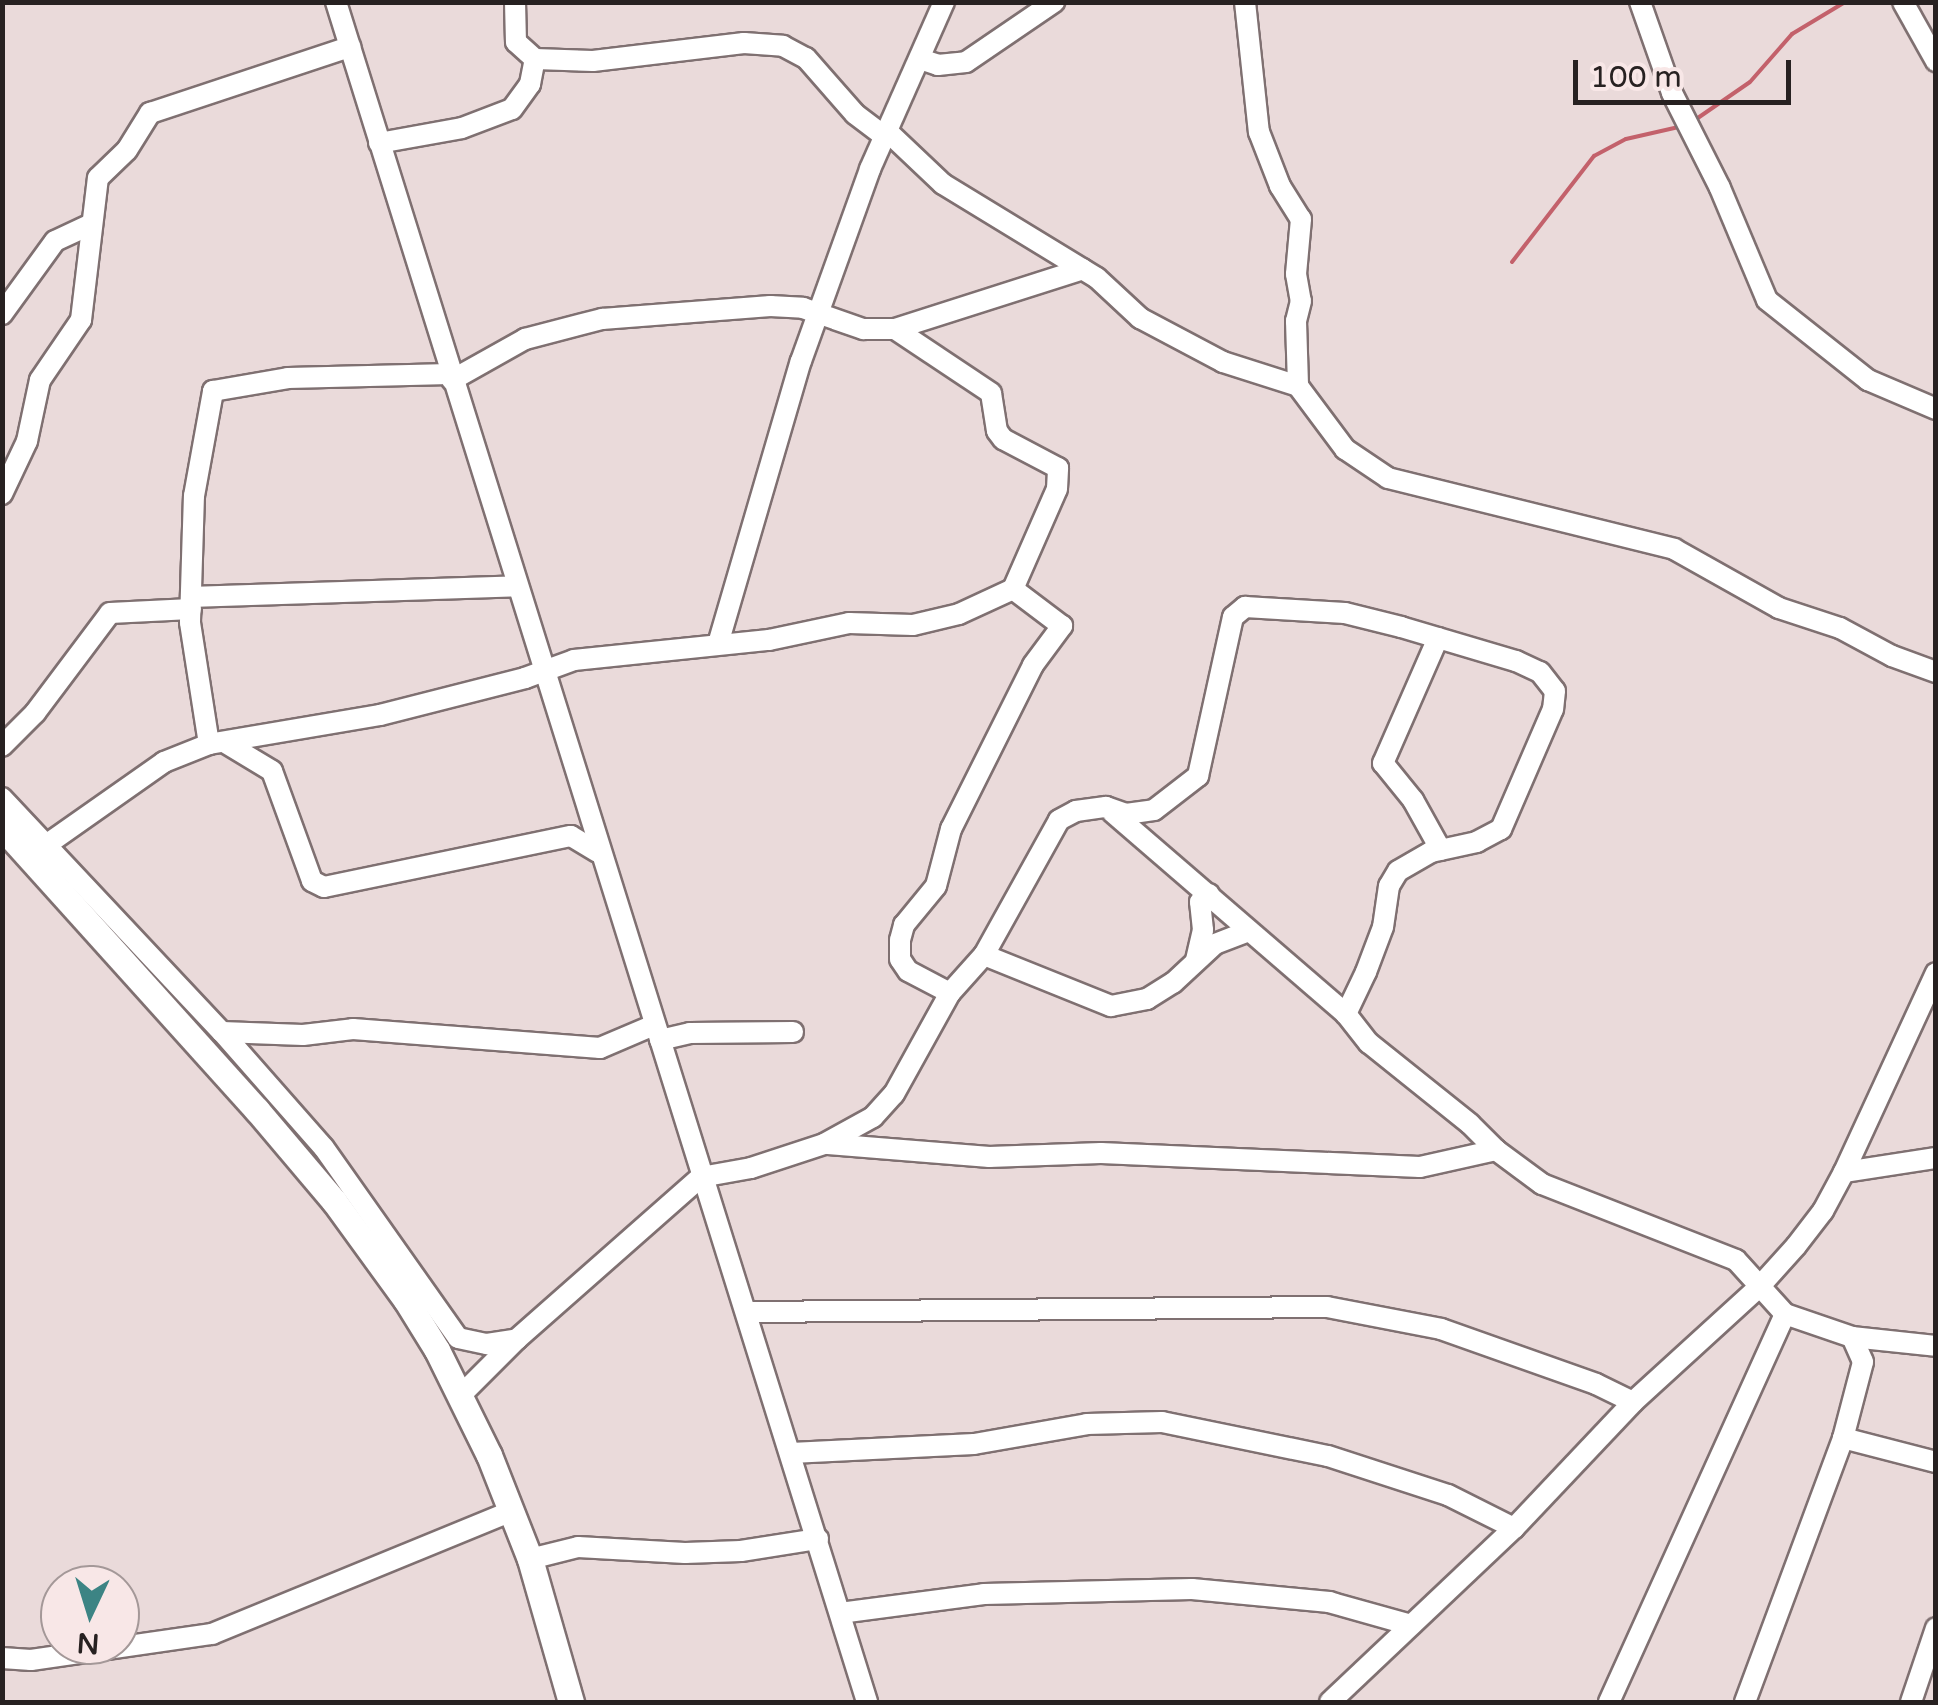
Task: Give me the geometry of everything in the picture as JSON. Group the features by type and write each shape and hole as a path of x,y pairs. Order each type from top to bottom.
{"main road":[{"path":"2,828 39,851 334,1201 406,1300 460,1396 512,1511 530,1559 571,1702"}],"street":[{"path":"336,2 598,852 747,1312 867,1702"},
{"path":"514,2 516,42 535,58 593,61 744,42 783,46 806,58 855,114 886,134 954,192 1083,269 1140,318 1223,362 1298,386"},
{"path":"718,644 818,313 886,134 944,2"},
{"path":"920,59 938,65 966,62 1054,2"},
{"path":"1245,2 1259,132 1280,186 1301,219 1296,274 1301,301 1296,321 1298,386 1345,450 1388,478 1674,549 1779,608 1840,628 1892,656 1936,672"},
{"path":"1640,2 1672,93 1720,188 1768,300 1868,380 1936,409"},
{"path":"1902,2 1936,61"},
{"path":"2,494 27,441 40,380 81,320 92,256 91,224 98,178 127,150 150,113 350,46"},
{"path":"379,144 462,128 512,109 530,84 535,58"},
{"path":"2,314 55,242 91,224"},
{"path":"598,852 570,836 324,887 312,881 272,771 216,743 193,657 194,496 212,391 288,378 451,377 525,338 602,319 770,306 818,313 863,329 895,329 1083,269"},
{"path":"39,851 164,762 216,743 380,715 574,660 769,640 849,623 913,625 959,614 1012,589 1057,490 1058,468 1003,439 991,393 895,329"},
{"path":"2,746 34,713 110,613 191,603 516,586"},
{"path":"950,993 908,971 900,959 900,940 904,925 936,886 950,828 1033,665 1062,626 1012,589"},
{"path":"460,1396 517,1339 701,1177 752,1168 824,1144 864,1124 883,1107 950,993 984,955 1060,820 1076,811 1106,808 1126,814 1154,810 1198,776 1236,610 1264,607 1345,613 1516,661 1540,672 1554,691 1553,708 1501,829 1478,842 1441,850 1398,871 1389,886 1383,927 1346,1014"},
{"path":"1438,638 1383,763 1413,800 1424,828 1441,850"},
{"path":"2,798 39,851 222,1032 324,1148 458,1338 487,1344 517,1339"},
{"path":"1106,808 1346,1014 1369,1044 1542,1184 1736,1260 1785,1314 1852,1337 1936,1346"},
{"path":"1196,960 1203,930 1200,902 1209,894"},
{"path":"984,955 1111,1006 1146,999 1173,983 1215,944 1246,932"},
{"path":"1330,1702 1514,1528 1633,1402 1760,1286 1823,1211 1936,973"},
{"path":"222,1032 303,1035 353,1030 600,1048 657,1032 793,1032"},
{"path":"824,1144 989,1157 1101,1153 1420,1167 1496,1150"},
{"path":"1844,1172 1936,1158"},
{"path":"747,1312 1327,1306 1440,1329 1596,1384 1633,1402"},
{"path":"1609,1702 1785,1314"},
{"path":"1745,1702 1843,1438 1862,1362 1852,1337"},
{"path":"791,1453 974,1444 1087,1424 1162,1422 1328,1456 1448,1495 1514,1528"},
{"path":"1843,1438 1936,1462"},
{"path":"2,1658 54,1657 212,1634 512,1511"},
{"path":"530,1559 578,1547 685,1553 741,1551 818,1538"},
{"path":"840,1612 1014,1592 1192,1590 1329,1602 1410,1625"},
{"path":"1912,1702 1936,1628"}],"waterway":[{"path":"1692,122 1750,82 1792,34 1845,2"},
{"path":"1512,262 1594,156 1626,139 1679,127"}]}
